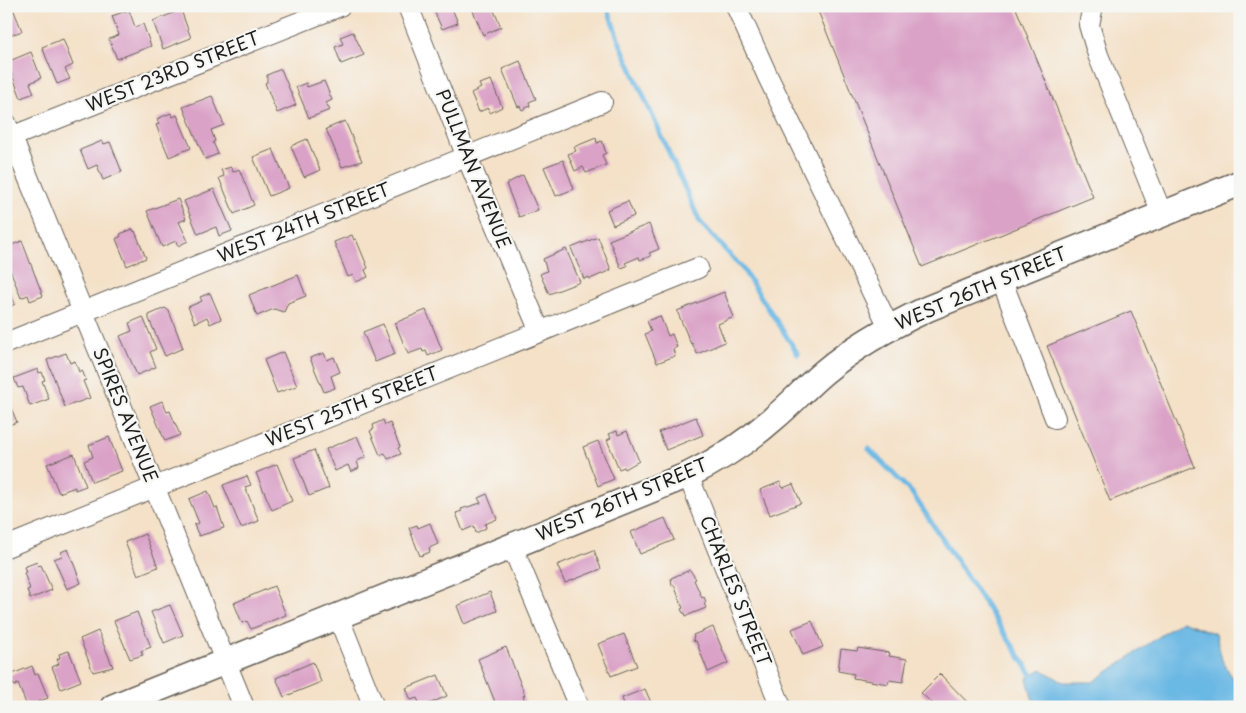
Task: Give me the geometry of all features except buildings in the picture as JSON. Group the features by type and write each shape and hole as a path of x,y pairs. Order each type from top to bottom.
{"main road":[{"name":"WEST 26TH STREET","path":"113,707 688,475 714,462 748,439 773,419 824,372 889,327 927,308 1239,185"}],"street":[{"name":"WEST 23RD STREET","path":"8,133 340,6"},
{"name":"PULLMAN AVENUE","path":"408,6 467,157 540,332"},
{"path":"736,6 768,77 889,327"},
{"path":"1093,6 1089,25 1098,55 1162,214"},
{"name":"WEST 24TH STREET","path":"6,343 602,102"},
{"name":"SPIRES AVENUE","path":"8,133 244,707"},
{"name":"WEST 25TH STREET","path":"6,547 698,268"},
{"path":"1001,279 1055,418"},
{"name":"CHARLES STREET","path":"688,475 781,707"},
{"path":"512,546 579,707"},
{"path":"338,616 374,707"}],"water":[{"path":"1182,621 1216,634 1222,660 1240,691 1240,707 1040,707 1032,698 1027,678 1041,669 1063,682 1093,682"}],"waterway":[{"path":"607,6 619,41 700,222 742,268 798,354"},
{"path":"869,449 912,493 1032,675"}]}
